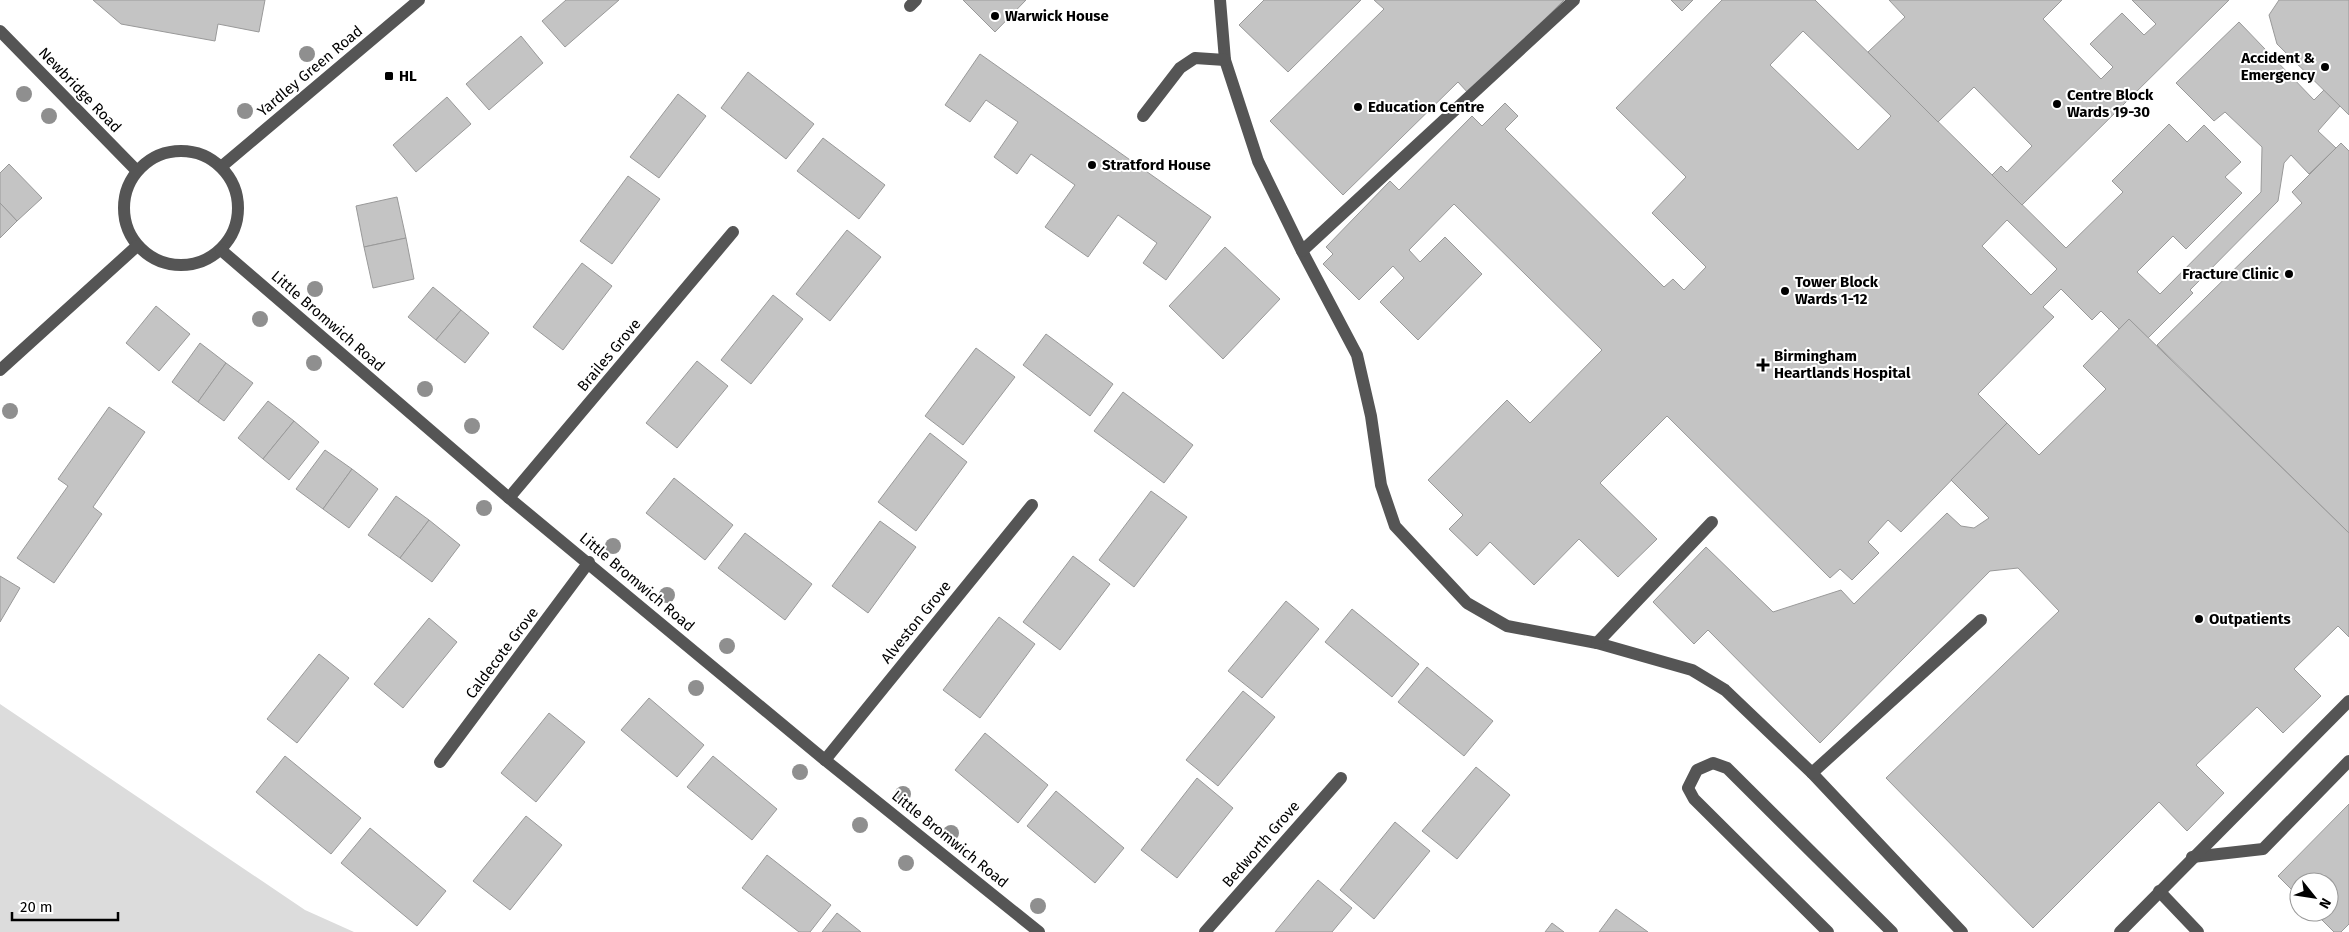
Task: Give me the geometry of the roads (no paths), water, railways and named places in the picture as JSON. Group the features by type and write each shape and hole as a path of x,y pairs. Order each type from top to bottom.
{"street":[{"name":"Yardley Green Road","path":"222,167 419,0"},
{"path":"1220,0 1225,60 1258,161 1302,251 1358,356 1371,416 1381,484 1395,526 1468,604 1507,626 1597,642 1692,670 1725,690 1812,773 1962,932"},
{"path":"1302,251 1574,0"},
{"name":"Newbridge Road","path":"0,31 137,171"},
{"path":"1143,116 1180,68 1196,58 1225,60"},
{"path":"176,151 199,154 222,167 234,185 238,201 238,219 230,240 221,250 206,260 191,265 168,264 151,260 137,246 127,226 124,202 129,185 137,171 149,160 176,151"},
{"name":"Brailes Grove","path":"510,498 733,232"},
{"path":"0,370 137,246"},
{"name":"Little Bromwich Road","path":"221,250 510,498 825,760 1039,932"},
{"name":"Alveston Grove","path":"825,760 1032,505"},
{"path":"1597,642 1712,522"},
{"name":"Caldecote Grove","path":"440,762 589,562"},
{"path":"1812,773 1981,620"},
{"path":"2120,932 2349,701"},
{"path":"2192,858 2263,849 2349,761"},
{"path":"1828,932 1694,799 1688,788 1697,770 1713,763 1727,768 1892,932"},
{"name":"Bedworth Grove","path":"1205,932 1341,778"},
{"path":"2160,891 2198,932"}],"place":[{"name":"Warwick House","path":"995,16"},
{"name":"Accident & Emergency","path":"2325,67"},
{"name":"HL","path":"389,76"},
{"name":"Centre Block Wards 19-30","path":"2057,104"},
{"name":"Education Centre","path":"1358,107"},
{"name":"Stratford House","path":"1092,165"},
{"name":"Fracture Clinic","path":"2289,274"},
{"name":"Tower Block Wards 1-12","path":"1785,291"},
{"name":"Birmingham Heartlands Hospital","path":"1763,365"},
{"name":"Outpatients","path":"2199,619"}]}
